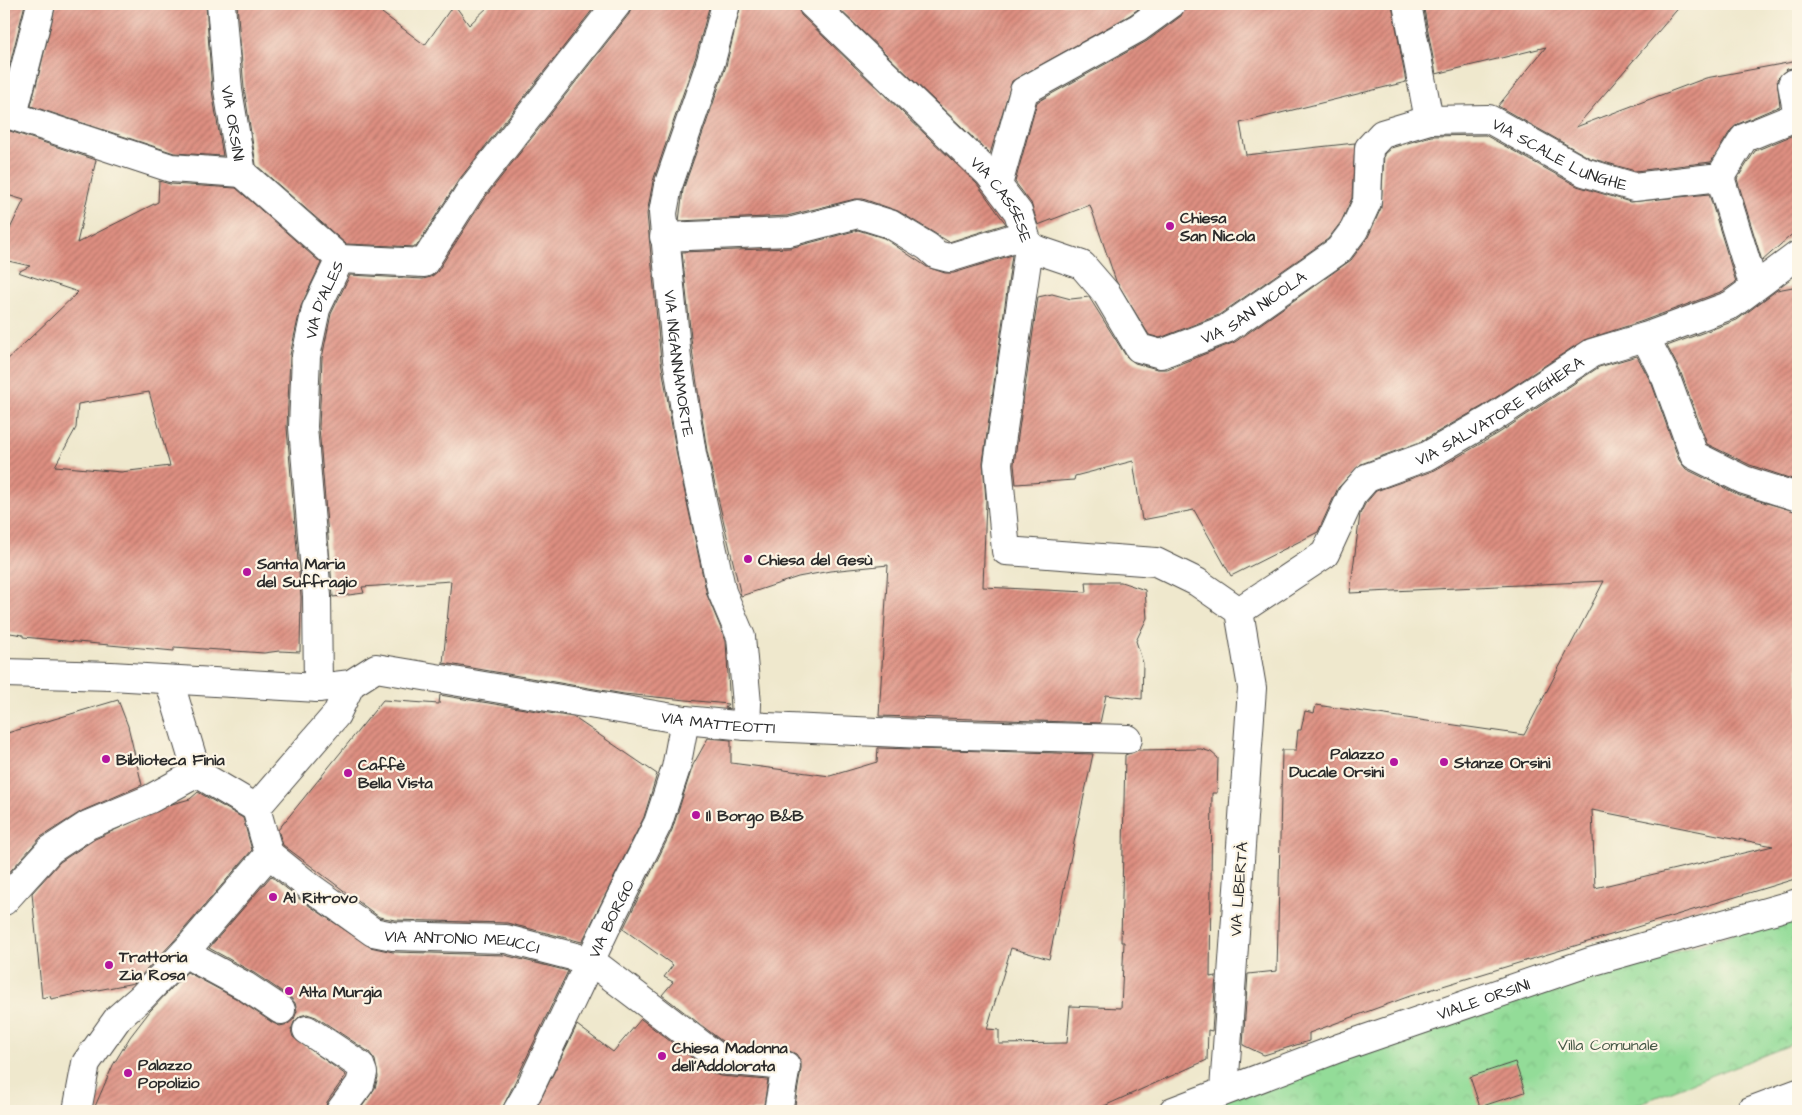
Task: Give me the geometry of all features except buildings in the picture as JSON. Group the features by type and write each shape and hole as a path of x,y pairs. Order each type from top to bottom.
{"street":[{"path":"41,4 8,114 172,168 242,173"},
{"name":"VIA ORSINI","path":"221,4 228,90 242,173 340,258"},
{"name":"VIA D'ALES","path":"318,688 317,596 303,427 306,356 316,308 340,258 424,263 470,191 617,4"},
{"name":"VIA INGANNAMORTE","path":"726,4 712,61 668,186 662,213 677,359 692,454 722,592 741,637 747,704 746,726"},
{"name":"VIA CASSESE","path":"812,4 949,133 998,185 1018,212 1026,241 998,464 1006,551 1156,562 1197,582 1240,611"},
{"path":"998,185 1024,91 1138,28 1171,4"},
{"path":"1407,4 1429,120"},
{"path":"1754,287 1720,177 1744,138 1798,116 1792,84 1798,82"},
{"name":"VIA SCALE LUNGHE","path":"1429,120 1489,119 1584,172 1634,187 1720,177"},
{"name":"VIA SAN NICOLA","path":"1026,241 1082,265 1107,294 1139,348 1162,354 1226,329 1339,250 1354,230 1367,202 1368,148 1382,134 1429,120"},
{"path":"664,237 790,232 858,214 890,224 928,247 937,255 949,258 1026,241"},
{"name":"VIA SALVATORE FIGHERA","path":"1240,611 1325,554 1352,495 1367,478 1427,456 1491,419 1592,353 1645,337 1731,305 1798,255"},
{"path":"1645,337 1666,378 1694,455 1744,480 1798,497"},
{"name":"VIA LIBERTÀ","path":"1224,1090 1252,688 1240,611"},
{"name":"VIA MATTEOTTI","path":"4,673 111,676 318,688 352,684 376,668 685,720 746,726 923,734 1128,739"},
{"path":"77,1111 86,1063 118,1018 142,997 185,952 269,854 256,808 198,773 169,680"},
{"path":"256,808 336,715 352,684"},
{"name":"VIA BORGO","path":"517,1111 612,914 658,824 676,768 685,720"},
{"path":"4,901 50,850 88,825 150,799 198,773"},
{"name":"VIA ANTONIO MEUCCI","path":"269,854 310,887 373,932 393,936 506,939 591,961"},
{"name":"VIALE ORSINI","path":"1173,1111 1224,1090 1348,1045 1590,962 1798,903"},
{"path":"185,952 245,986 281,1010"},
{"path":"591,961 721,1060 786,1066 778,1111"},
{"path":"307,1030 360,1064 363,1073 360,1084 340,1111"},
{"path":"1750,1111 1798,1092"}],"green space":[{"name":"Villa Comunale","path":"1798,913 1798,1042 1620,1111 1185,1111 1207,1101"}],"place":[{"name":"Chiesa San Nicola","path":"1170,226"},
{"name":"Chiesa del Gesù","path":"748,559"},
{"name":"Santa Maria del Suffragio","path":"247,572"},
{"name":"Biblioteca Finia","path":"106,759"},
{"name":"Palazzo Ducale Orsini","path":"1394,762"},
{"name":"Stanze Orsini","path":"1444,762"},
{"name":"Caffè Bella Vista","path":"348,773"},
{"name":"Il Borgo B&B","path":"696,815"},
{"name":"Al Ritrovo","path":"273,897"},
{"name":"Trattoria Zia Rosa","path":"109,965"},
{"name":"Alta Murgia","path":"289,991"},
{"name":"Chiesa Madonna dell'Addolorata","path":"662,1056"},
{"name":"Palazzo Popolizio","path":"128,1073"}]}
